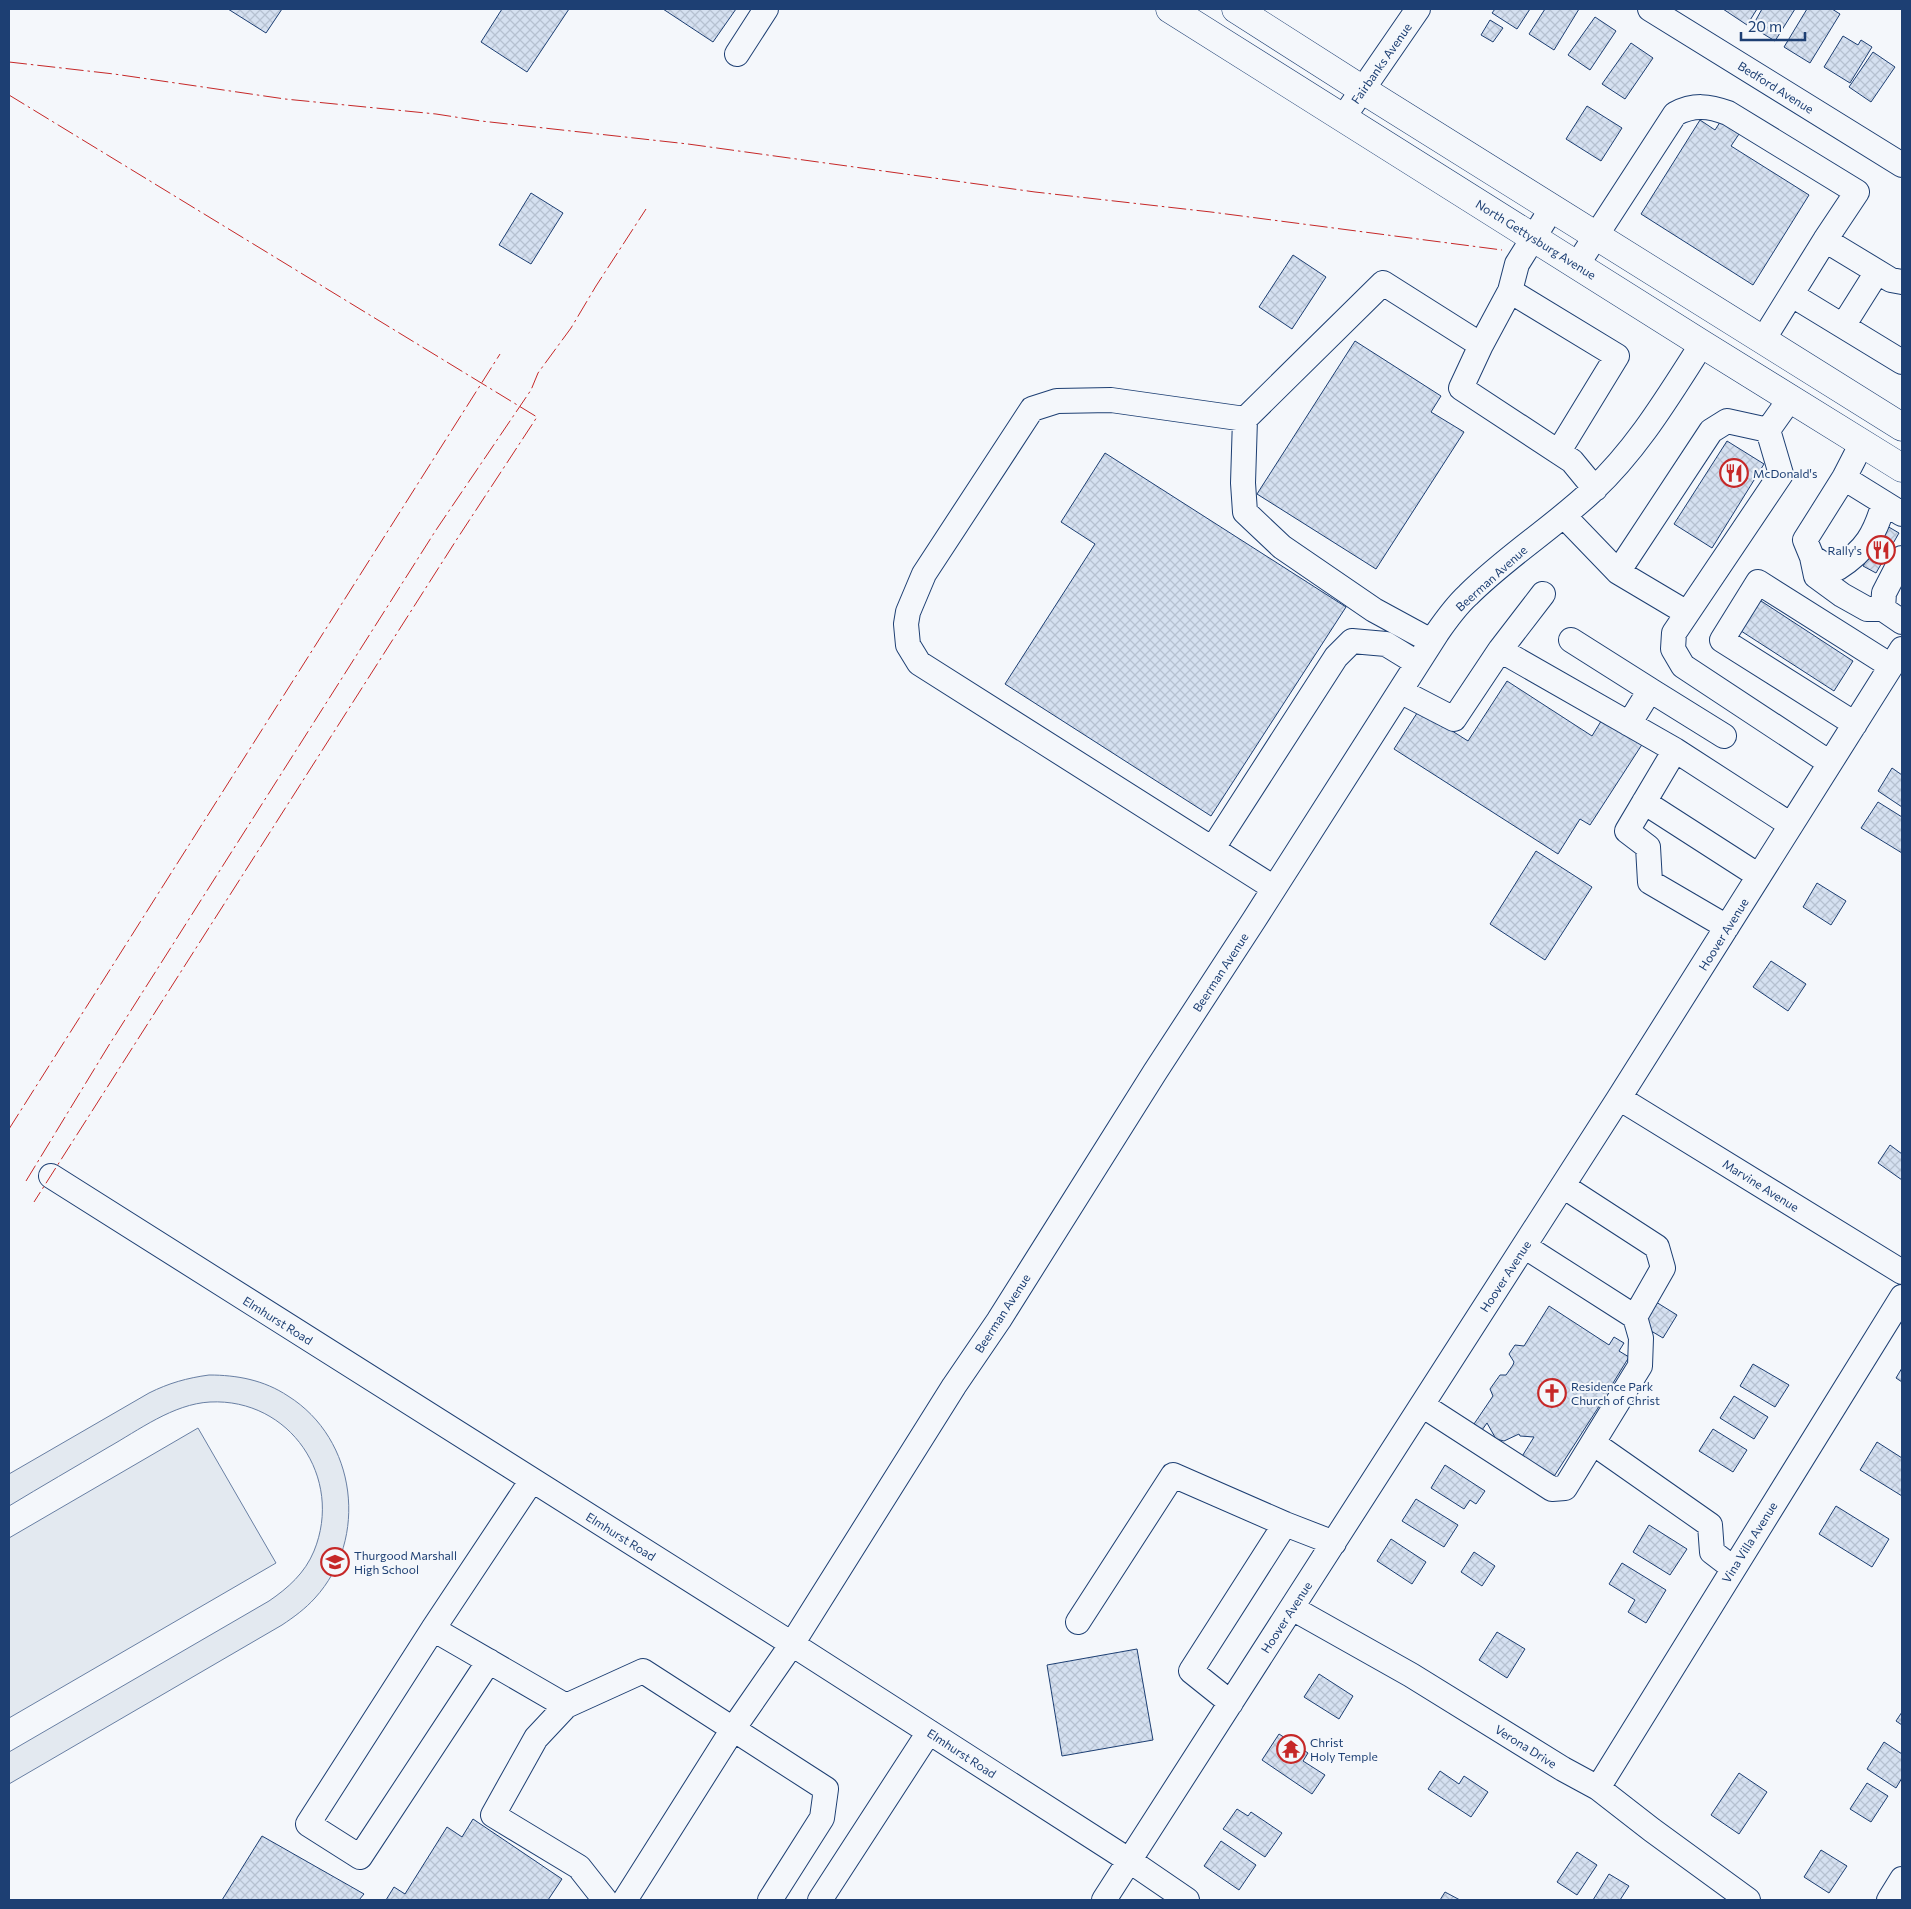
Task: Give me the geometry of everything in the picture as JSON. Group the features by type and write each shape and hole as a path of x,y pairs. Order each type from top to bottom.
{"main road":[{"name":"North Gettysburg Avenue","path":"1170,9 1902,468"},
{"path":"1236,9 1902,427"}],"street":[{"path":"737,54 766,9"},
{"name":"Fairbanks Avenue","path":"1343,118 1418,9"},
{"name":"Bedford Avenue","path":"1650,9 1902,165"},
{"path":"1577,265 1675,114 1696,107 1712,107 1728,113 1857,192 1825,240 1764,340"},
{"path":"1552,208 1517,264 1510,291 1461,388 1559,451 1572,461 1595,489"},
{"path":"1825,240 1891,280 1902,282"},
{"path":"1843,326 1878,272"},
{"path":"1431,641 1366,605 1282,546 1245,512 1243,483 1245,419 1383,282 1481,346"},
{"path":"1510,291 1617,356 1559,451"},
{"path":"1792,295 1902,360"},
{"name":"Beerman Avenue","path":"625,1900 733,1729 792,1644 954,1386 999,1320 1155,1072 1431,641 1468,595 1499,567 1595,489 1646,431 1702,344"},
{"path":"1768,430 1790,399"},
{"path":"1245,419 1110,400 1056,401 1032,409 924,574 908,612 906,624 908,645 919,663 1274,888"},
{"path":"1618,572 1711,430 1727,421 1768,430"},
{"path":"1768,430 1781,474 1674,633 1673,649 1683,666 1830,764"},
{"path":"1862,443 1844,478 1805,540 1812,557 1816,576 1842,595 1867,608 1883,609 1902,622"},
{"path":"1812,557 1826,566 1838,568 1865,547 1878,525 1893,508 1844,478"},
{"path":"1564,516 1618,572 1687,613"},
{"path":"1883,609 1884,593 1902,558"},
{"path":"1855,724 1722,640 1758,582 1897,657"},
{"path":"1400,691 1454,718 1500,650 1543,594"},
{"path":"1571,640 1724,736"},
{"path":"1213,848 1336,657 1352,641 1386,644 1417,663"},
{"path":"1500,650 1675,750 1791,825"},
{"name":"Hoover Avenue","path":"1104,1900 1563,1186 1897,657"},
{"path":"1629,724 1650,690"},
{"path":"1675,750 1627,831 1648,847 1650,882 1728,927"},
{"path":"1644,802 1759,876"},
{"name":"Marvine Avenue","path":"1619,1098 1902,1272"},
{"name":"Elmhurst Road","path":"52,1176 792,1644 1130,1861 1187,1900"},
{"path":"1563,1186 1657,1247 1662,1268 1635,1317"},
{"path":"1422,1405 1552,1489 1565,1488 1640,1366 1641,1338 1635,1317 1524,1246"},
{"name":"Vina Villa Avenue","path":"1598,1788 1902,1297"},
{"path":"1593,1443 1710,1525 1712,1552 1733,1568"},
{"path":"1078,1622 1173,1475 1285,1524 1334,1543"},
{"path":"488,1661 360,1856 308,1824 433,1629 532,1480"},
{"path":"1231,1704 1191,1671 1285,1524"},
{"name":"Verona Drive","path":"1292,1608 1411,1675 1555,1764 1598,1788 1748,1900"},
{"path":"433,1629 566,1706"},
{"path":"605,1900 579,1867 493,1815 536,1738 566,1706 644,1671 826,1789 822,1818 770,1900"},
{"path":"820,1900 929,1732"},
{"path":"1889,1900 1902,1879"}],"shaded area":[{"path":"209,1375 230,1376 260,1382 279,1391 311,1415 329,1437 341,1463 348,1491 348,1519 343,1548 332,1574 315,1598 282,1625 9,1784 9,1752 269,1601 295,1579 306,1566 314,1551 321,1523 322,1496 315,1471 303,1448 286,1428 264,1413 239,1404 210,1402 196,1404 170,1413 144,1426 9,1506 9,1474 149,1393 178,1381"},
{"path":"198,1428 276,1563 9,1718 9,1538"}],"building":[{"path":"228,9 282,9 266,33"},
{"path":"502,9 569,9 527,72 481,42"},
{"path":"663,9 736,9 713,42"},
{"path":"1495,9 1530,9 1517,29 1492,13"},
{"path":"1545,9 1579,9 1554,50 1529,34"},
{"path":"1723,9 1757,9 1747,25"},
{"path":"1762,9 1795,9 1775,41 1752,27"},
{"path":"1807,9 1832,9 1840,14 1810,63 1784,47"},
{"path":"1595,17 1616,31 1590,70 1568,55"},
{"path":"1490,20 1503,28 1493,42 1481,35"},
{"path":"1843,36 1858,45 1861,40 1872,47 1850,83 1824,67"},
{"path":"1631,43 1653,58 1625,99 1602,84"},
{"path":"1873,52 1895,67 1871,102 1849,87"},
{"path":"1587,106 1622,128 1601,161 1566,139"},
{"path":"1724,116 1743,128 1731,146 1809,195 1753,285 1641,214 1700,120 1715,130"},
{"path":"531,193 563,213 531,264 499,245"},
{"path":"1293,255 1326,277 1292,329 1259,307"},
{"path":"1355,341 1441,396 1431,412 1464,432 1376,569 1257,494"},
{"path":"1727,441 1764,464 1712,548 1674,524"},
{"path":"1105,453 1346,607 1211,816 1005,684 1095,544 1061,522"},
{"name":"Rally's","path":"1887,526 1899,533 1876,573 1863,566"},
{"path":"1758,599 1853,661 1834,691 1738,629"},
{"path":"1507,681 1592,736 1603,718 1643,743 1590,825 1580,819 1558,854 1394,749 1419,710 1468,741"},
{"path":"1892,768 1902,775 1902,807 1878,791"},
{"path":"1878,802 1902,817 1902,853 1861,828"},
{"path":"1536,851 1592,887 1545,960 1490,924"},
{"path":"1817,883 1846,901 1831,925 1803,907"},
{"path":"1771,961 1806,984 1788,1011 1753,987"},
{"path":"1890,1145 1902,1154 1902,1180 1878,1163"},
{"path":"1656,1302 1677,1315 1663,1338 1641,1325"},
{"name":"Residence Park Church of Christ","path":"1549,1306 1609,1345 1614,1337 1624,1343 1619,1351 1629,1357 1610,1388 1613,1391 1608,1400 1605,1397 1553,1478 1521,1458 1534,1437 1520,1436 1519,1434 1504,1441 1496,1439 1487,1423 1482,1430 1474,1424 1493,1396 1490,1389 1500,1375 1506,1375 1513,1365 1514,1362 1509,1354 1515,1345 1524,1346"},
{"path":"1753,1364 1789,1385 1775,1407 1740,1386"},
{"path":"1902,1368 1902,1382 1896,1378"},
{"path":"1734,1396 1768,1417 1754,1439 1720,1418"},
{"path":"1713,1429 1747,1450 1733,1472 1699,1451"},
{"path":"1877,1442 1902,1458 1902,1496 1860,1470"},
{"path":"1445,1465 1485,1491 1476,1504 1470,1500 1464,1509 1431,1488"},
{"path":"1416,1499 1458,1525 1444,1547 1402,1521"},
{"path":"1836,1506 1889,1539 1872,1567 1819,1534"},
{"path":"1649,1525 1687,1549 1670,1575 1633,1552"},
{"path":"1391,1539 1426,1562 1412,1584 1377,1561"},
{"path":"1474,1552 1495,1566 1482,1586 1461,1572"},
{"path":"1622,1563 1666,1590 1646,1623 1628,1612 1635,1600 1609,1584"},
{"path":"1497,1632 1525,1649 1507,1678 1479,1660"},
{"path":"1137,1649 1153,1740 1062,1756 1047,1665"},
{"path":"1319,1674 1353,1696 1339,1719 1304,1697"},
{"path":"1902,1712 1902,1725 1896,1721"},
{"path":"1279,1734 1308,1753 1303,1761 1325,1775 1312,1794 1262,1760"},
{"path":"1884,1742 1902,1754 1902,1778 1896,1788 1867,1769"},
{"path":"1440,1771 1459,1784 1464,1776 1488,1792 1471,1817 1428,1789"},
{"path":"1739,1773 1767,1792 1739,1834 1711,1815"},
{"path":"1867,1783 1888,1796 1871,1822 1850,1809"},
{"path":"1237,1809 1248,1816 1251,1812 1282,1833 1265,1857 1223,1829"},
{"path":"473,1819 562,1879 548,1900 386,1900 394,1887 405,1894 447,1827 462,1837"},
{"path":"262,1836 364,1894 359,1900 222,1900"},
{"path":"1221,1841 1256,1865 1239,1890 1204,1866"},
{"path":"1821,1850 1847,1866 1829,1893 1804,1877"},
{"path":"1577,1852 1597,1865 1577,1895 1557,1882"},
{"path":"1609,1874 1629,1886 1620,1900 1593,1900"},
{"path":"1445,1892 1460,1900 1440,1900"}],"power":[{"path":"9,62 114,74 285,99 436,114 481,121 688,144 1035,192 1211,212 1502,250"},
{"path":"9,95 537,417 457,539 34,1202"},
{"path":"26,1181 109,1045 436,530 531,390 538,373 571,328 646,209"},
{"path":"9,1129 500,354"}],"place":[{"name":"McDonald's","path":"1734,473"},
{"name":"Rally's","path":"1881,550"},
{"name":"Residence Park Church of Christ","path":"1552,1393"},
{"name":"Thurgood Marshall High School","path":"335,1562"},
{"name":"Christ Holy Temple","path":"1291,1749"}]}
